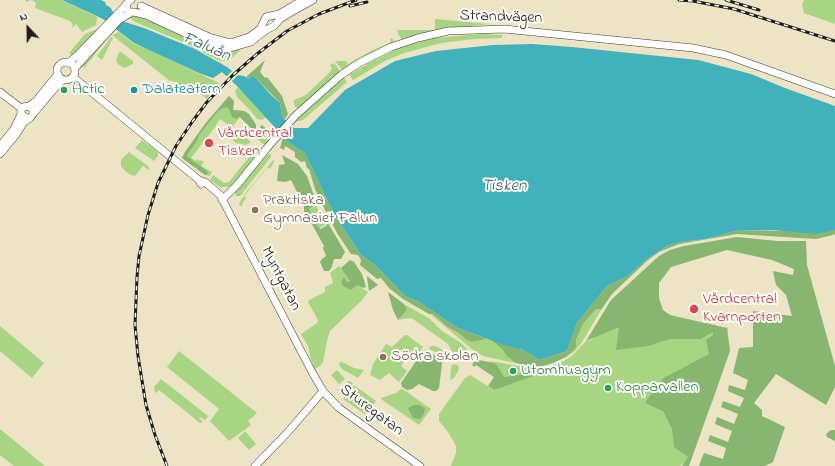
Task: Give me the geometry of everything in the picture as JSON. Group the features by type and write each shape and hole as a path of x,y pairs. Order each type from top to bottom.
{"street":[{"path":"128,3 127,10 146,15 211,45 237,42 249,37 260,29 266,17 279,14 303,0"},
{"path":"119,16 139,10 139,3 221,44 234,47 247,44 272,28 288,14 313,0"},
{"path":"0,154 24,122 32,116 54,89 63,80 73,77 75,71 74,68 119,16 128,3"},
{"path":"264,21 266,26 272,28"},
{"path":"0,146 14,129 24,110 36,101 58,74 61,64 68,63 108,28"},
{"name":"Strandvägen","path":"222,200 238,184 278,134 326,87 359,62 403,42 432,34 458,30 513,29 692,48 726,55 835,94"},
{"path":"68,63 74,68"},
{"path":"58,74 63,80"},
{"name":"Myntgatan","path":"73,77 199,180 217,191 253,257 312,372"},
{"path":"0,92 24,110 26,118 32,116"},
{"path":"24,110 32,108 32,116"},
{"name":"Sturegatan","path":"312,372 323,391 339,408 420,466"},
{"path":"255,466 289,431 323,391"}],"green space":[{"path":"30,0 61,0 97,17 96,25 82,32 76,24 73,27 73,24 70,21 35,8 36,3"},
{"path":"804,0 835,0 835,24 804,13 802,5"},
{"path":"134,15 144,18 210,49 222,51 241,50 228,61 220,61 181,41 135,22 127,16"},
{"path":"435,19 489,24 435,31 402,40 398,34 397,27 398,30 435,30"},
{"path":"100,28 72,56 70,54 85,34"},
{"path":"119,32 134,44 153,51 219,83 207,99 190,86 186,90 171,80 170,81 112,35"},
{"path":"481,34 502,35 502,38 474,39 441,43 404,53 385,61 353,80 349,75 399,48 433,38"},
{"path":"111,37 113,38 102,60 97,56"},
{"path":"106,38 85,67 83,67 81,65"},
{"path":"391,38 394,40 391,44 343,71 335,61 346,61 348,64 391,42"},
{"path":"119,52 133,61 133,64 124,68 118,64 116,61"},
{"path":"265,60 260,72 265,78 267,77 282,96 288,114 285,119 282,117 280,103 253,75 248,79 246,77"},
{"path":"334,63 341,72 330,79 315,95 299,108 295,107 294,100 306,95 330,72 332,68 330,65"},
{"path":"344,78 347,82 303,120 294,122"},
{"path":"238,87 266,117 262,120 257,119 237,97 235,91"},
{"path":"229,96 234,101 233,110 244,111 249,114 256,125 256,128 251,128 240,117 227,134 223,131 228,125 220,119 191,158 196,161 197,159 204,162 201,166 212,172 210,176 205,175 182,158 205,124"},
{"path":"229,96 234,101 233,110 244,111 249,114 256,125 256,128 251,128 240,117 237,119 232,117 227,107 218,111 199,135 197,141 187,155 207,171 208,174 205,175 182,158 205,124"},
{"path":"262,125 268,130 274,127 277,130 271,138 261,130 260,127"},
{"path":"256,133 260,133 267,139 267,144 263,144 257,138"},
{"path":"238,135 241,137 245,136 251,142 246,145 236,143 233,141"},
{"path":"283,137 305,153 333,212 361,255 375,265 405,296 419,302 458,328 487,339 471,342 467,340 446,326 432,314 429,314 403,299 389,288 381,278 377,279 360,265 361,260 358,255 351,254 337,233 330,219 332,216 329,211 326,212 315,189 305,161 301,162 295,157 295,152 285,146 284,150 280,148"},
{"path":"142,140 158,152 158,156 154,161 135,148"},
{"path":"258,146 262,150 231,186 220,187 210,180 213,175 224,183 229,182"},
{"path":"129,152 148,166 150,171 143,166 135,176 125,171 121,166 121,160"},
{"path":"268,154 271,154 271,157 240,196 236,196 235,192 238,188"},
{"path":"282,155 298,164 307,176 317,204 309,209 315,223 320,229 328,223 345,252 341,259 334,259 332,267 329,271 324,271 320,262 326,256 323,248 324,246 308,217 305,215 304,206 291,180 285,182 277,181 279,165 285,164"},
{"path":"274,159 270,169 267,167"},
{"path":"267,167 244,196 244,195"},
{"path":"244,196 246,198 242,206 240,206 239,204"},
{"path":"316,205 326,224 318,229 308,210"},
{"path":"835,230 835,234 833,235 816,239 737,234 679,244 659,252 648,260 612,294 601,310 596,309 583,324 576,340 576,347 574,350 566,357 553,363 540,367 514,362 491,340 523,350 540,360 567,351 577,323 607,286 628,276 646,260 667,246 680,242 706,239 735,231"},
{"path":"737,237 778,241 806,241 807,265 835,366 835,387 826,405 776,374 754,403 762,410 762,416 785,427 773,462 765,466 700,466 699,465 704,453 723,459 726,448 708,441 710,435 728,442 732,431 715,424 717,417 734,424 738,414 721,407 723,401 740,407 744,398 728,391 729,385 745,390 748,380 733,373 739,348 753,347 753,311 792,316 786,295 776,285 773,271 793,275 794,269 772,260 727,250 671,267 659,283 659,298 663,310 670,315 727,328 730,351 689,466 682,466 688,457 674,447 672,429 663,411 645,403 662,379 709,354 706,340 713,335 713,332 701,339 670,339 648,346 616,350 619,327 586,341 611,300 659,256 670,250 684,246"},
{"path":"350,260 354,262 362,274 366,287 363,288 357,285 351,290 343,286 341,282 344,277 347,282 350,281 341,268"},
{"path":"339,266 345,272 350,281 347,282 344,278 341,282 357,285 368,292 362,300 330,331 323,362 315,369 311,360 308,346 301,334 317,323 318,320 308,302 309,300 325,292 325,287 333,283 330,273"},
{"path":"367,276 378,285 369,291 367,278"},
{"path":"388,292 404,304 407,310 398,320 393,310"},
{"path":"404,304 430,319 442,331 461,343 470,354 469,361 465,362 454,356 448,344 413,319 409,318 398,320 407,310"},
{"name":"Kopparvallen","path":"628,308 728,328 727,333 730,349 713,400 686,462 680,466 451,466 456,453 456,446 448,432 439,421 439,414 465,378 470,375 494,390 534,372 504,377 497,365 490,361 540,370 559,364 572,356 586,341 591,340"},
{"path":"596,309 601,310 582,342 575,351 566,357 576,347 576,340 583,324"},
{"path":"429,313 471,342 487,339 491,340 503,350 510,359 524,365 483,356 473,350"},
{"path":"0,326 44,363 32,378 0,351"},
{"path":"405,335 423,347 416,357 408,352 405,361 401,366 407,371 399,382 389,373 380,380 370,375 373,364 386,344 392,347"},
{"path":"431,346 436,346 450,355 435,352 429,349"},
{"path":"425,350 441,359 442,364 439,388 436,391 433,391 419,384 412,389 407,390 402,387 401,383"},
{"path":"179,351 257,413 248,421 251,425 229,441 210,421 219,409 167,367"},
{"path":"479,360 497,365 504,377 540,371 542,373 494,390 488,386 494,377 476,365 475,367 472,365 474,362"},
{"path":"340,362 354,368 364,370 358,378 342,369 339,365"},
{"path":"454,364 459,367 454,378 451,380 451,366"},
{"path":"337,370 345,379 339,384 331,375"},
{"path":"161,379 208,416 205,420 200,417 199,418 203,422 200,423 159,390 156,393 154,387"},
{"path":"349,381 353,383 344,396 338,390"},
{"path":"354,385 376,401 366,415 343,399"},
{"path":"401,389 431,409 419,425 381,399 396,393"},
{"path":"414,405 419,405 425,408 424,414 420,419 413,418 408,408"},
{"path":"0,429 45,466 14,466 0,455"},
{"path":"831,430 835,430 835,441 827,437 826,434"},
{"path":"245,431 256,444 249,450 238,438"}],"water":[{"name":"Tisken","path":"62,0 101,0 105,2 112,11 125,22 144,28 195,49 227,67 237,75 244,76 248,79 253,75 280,103 282,117 294,128 308,128 345,90 395,61 436,51 493,45 532,44 698,60 751,74 835,106 835,230 816,234 774,230 735,231 706,239 680,242 667,246 646,260 628,276 607,286 577,323 567,351 540,360 523,350 501,344 458,328 419,302 405,296 375,265 361,255 333,212 305,153 288,142 238,87 222,72 213,78 199,73 134,43 103,19"}],"pier":[{"path":"234,69 240,73 230,83 225,78"}],"railway":[{"path":"167,466 155,435 146,405 138,356 135,325 139,256 148,215 158,183 176,146 192,122 207,102 233,75 287,31 319,14 356,0"},
{"path":"679,0 693,1 734,9 835,41"},
{"path":"726,0 759,10"},
{"path":"350,6 367,2"}],"place":[{"name":"Actic","path":"64,90"},
{"name":"Dalateatern","path":"134,90"},
{"name":"Vårdcentral Tisken","path":"209,143"},
{"name":"Praktiska Gymnasiet Falun","path":"255,210"},
{"name":"Vårdcentral Kvarnporten","path":"694,309"},
{"name":"Södra skolan","path":"383,357"},
{"name":"Utomhusgym","path":"513,371"},
{"name":"Kopparvallen","path":"608,388"}],"water label":[{"name":"Faluån","path":"206,48"}]}
